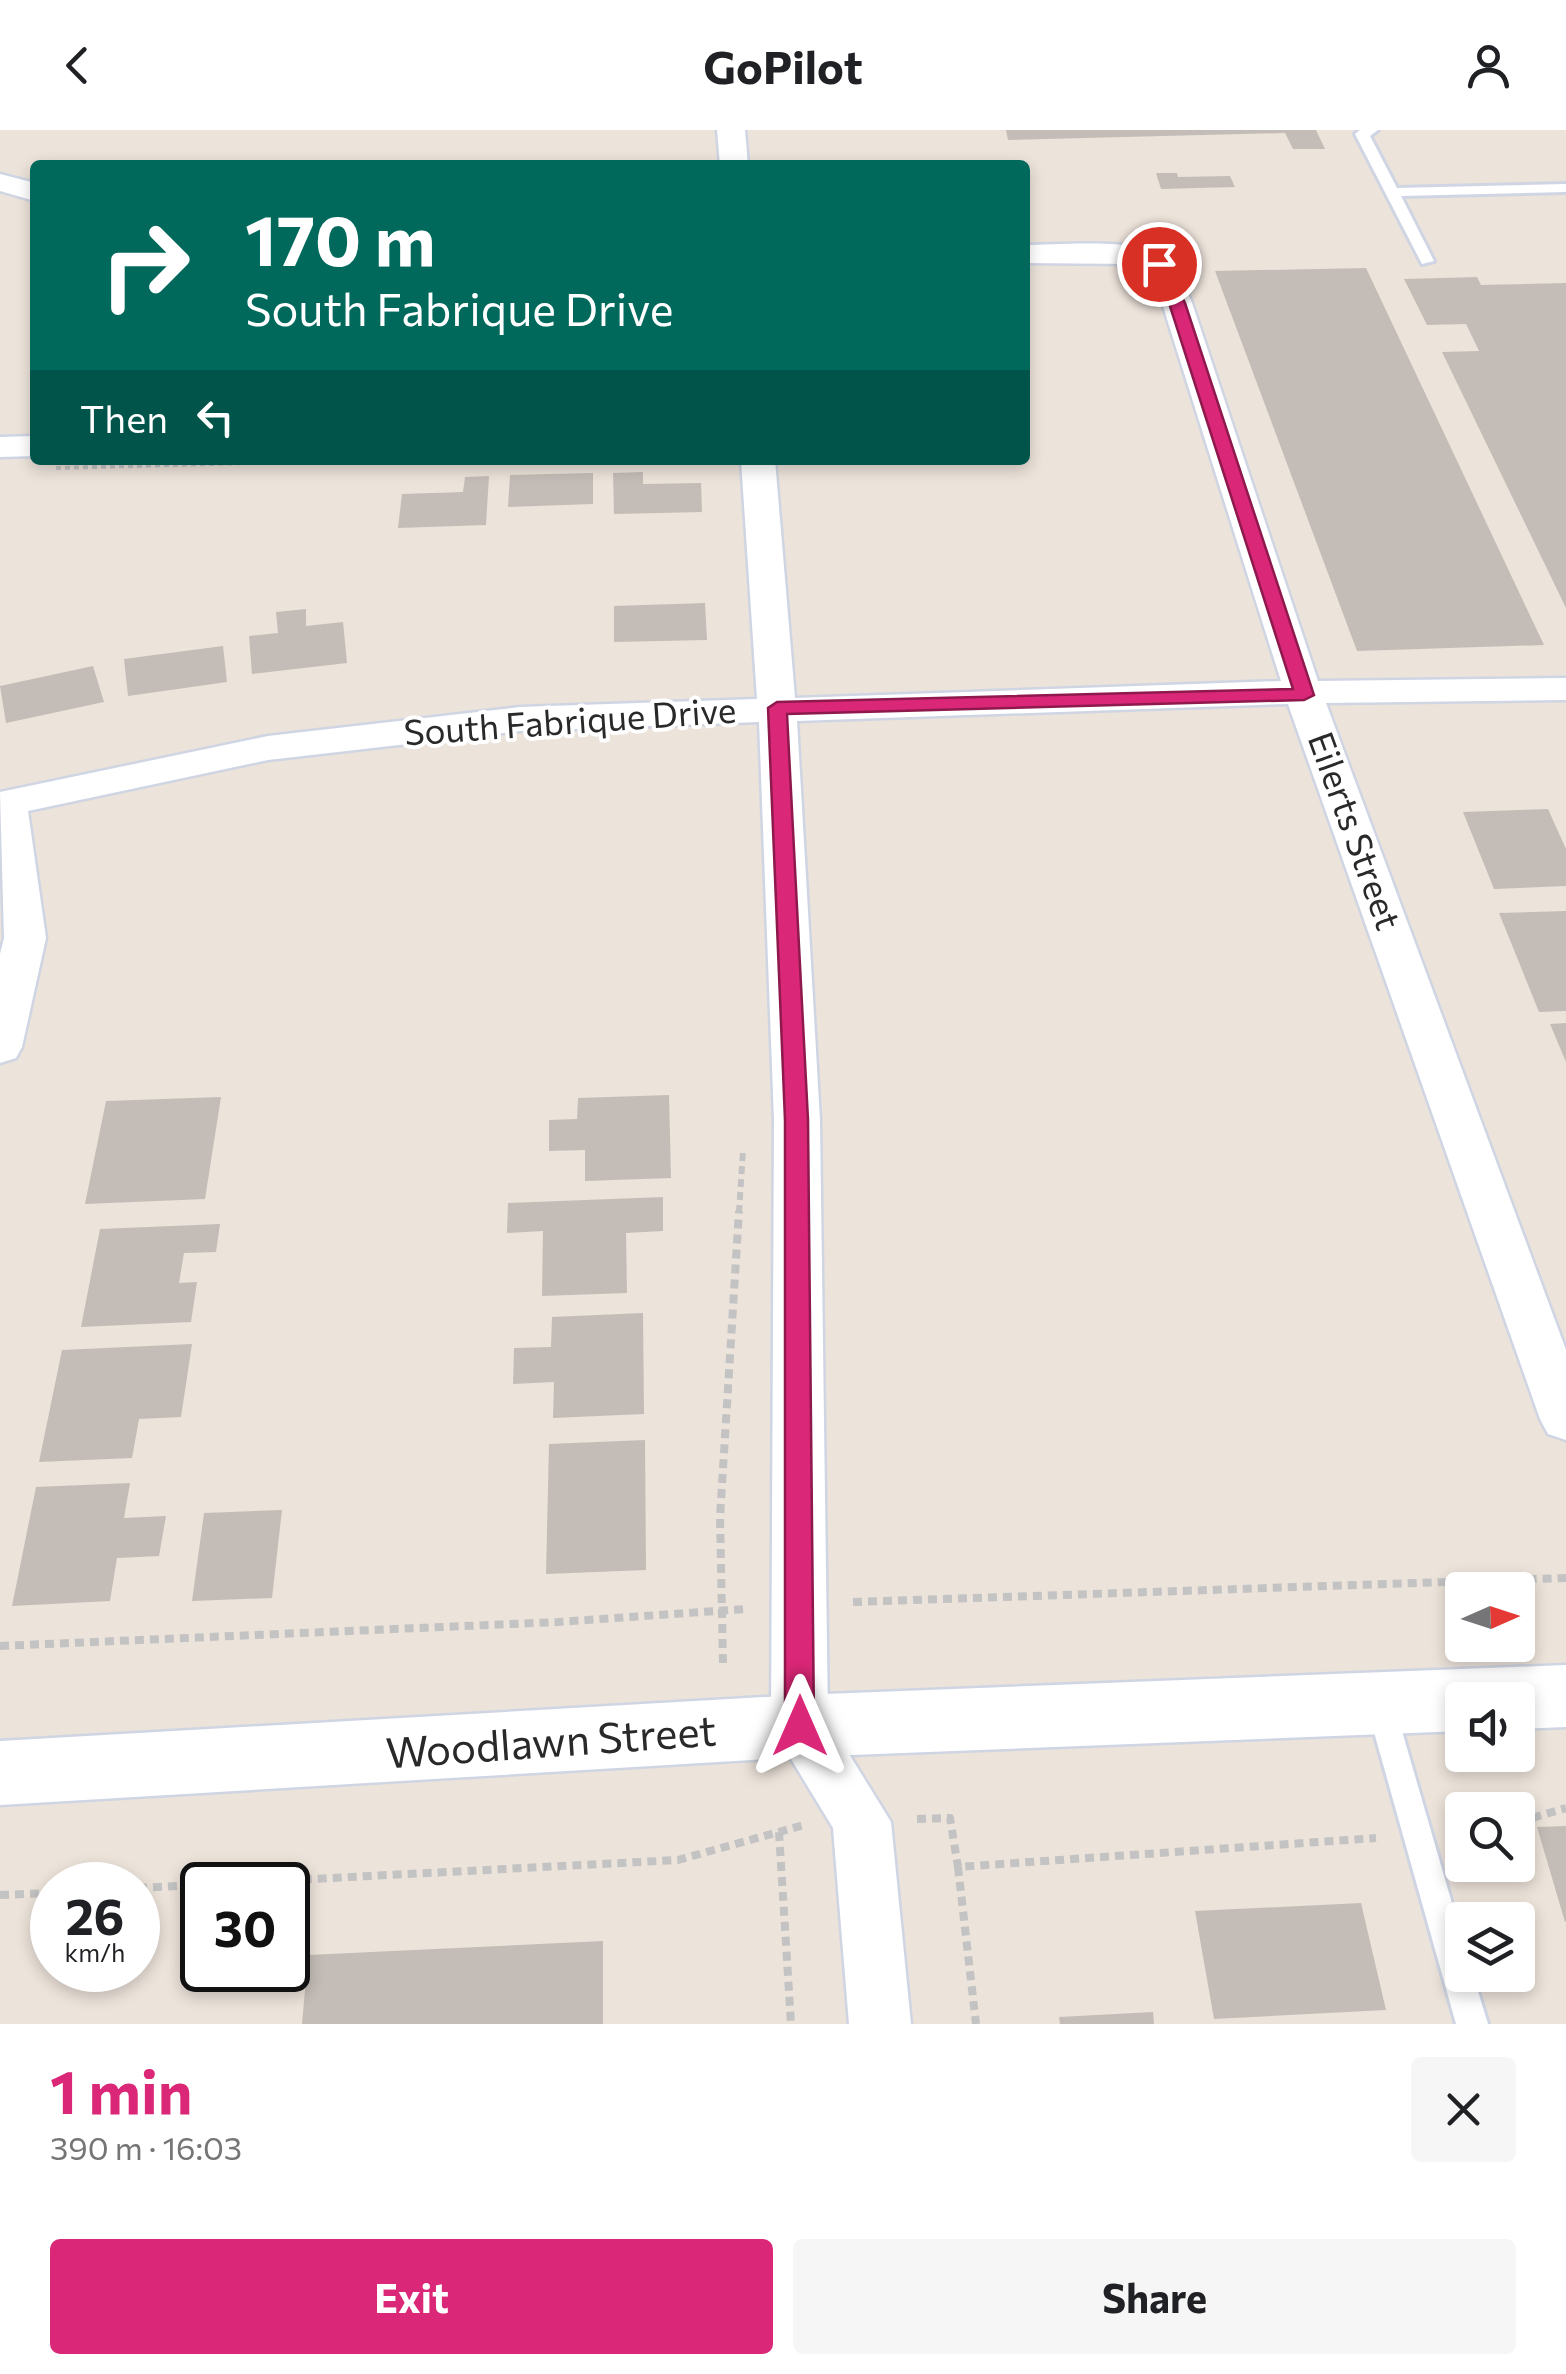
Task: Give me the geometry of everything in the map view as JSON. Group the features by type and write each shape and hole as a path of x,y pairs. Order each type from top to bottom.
{"street":[{"path":"731,130 734,160"},
{"path":"0,182 30,191"},
{"name":"Eilerts Street","path":"1030,254 1136,255 1159,264 1177,303 1304,695 1566,1420"},
{"path":"0,447 30,455"},
{"path":"758,465 777,708 796,1120 800,1726 862,1822 880,2024"},
{"name":"South Fabrique Drive","path":"3,804 268,748 520,719 777,708 1566,689"},
{"path":"0,1048 24,938 3,804"},
{"name":"Woodlawn Street","path":"1535,1697 1566,1696"},
{"name":"Woodlawn Street","path":"0,1774 800,1726 1445,1701"}],"lane":[{"path":"1371,130 1362,134 1427,260"},
{"path":"1392,192 1566,188"},
{"path":"1380,1704 1472,2024"}],"path":[{"path":"723,1662 720,1517 744,1144"},
{"path":"1535,1817 1566,1808"},
{"path":"779,1832 791,2024"},
{"path":"958,1867 976,2024"},
{"path":"0,1895 30,1894"}],"building":[{"path":"1006,130 1316,130 1325,149 1293,149 1285,133 1008,140"},
{"path":"1156,173 1177,173 1178,177 1230,176 1235,187 1161,189"},
{"path":"1366,268 1544,645 1357,651 1215,271"},
{"path":"1477,277 1481,285 1566,283 1566,608 1442,352 1479,351 1466,324 1427,325 1404,279"},
{"path":"643,472 643,484 701,483 702,512 614,514 613,473"},
{"path":"593,473 593,504 508,507 510,475"},
{"path":"489,476 486,525 398,528 402,494 463,492 465,477"},
{"path":"705,603 707,640 614,642 614,606"},
{"path":"306,609 306,626 343,622 347,663 252,674 249,636 278,633 276,612"},
{"path":"223,646 227,682 128,696 124,659"},
{"path":"93,666 104,702 6,723 0,686"},
{"path":"1548,809 1566,849 1566,886 1494,889 1463,812"},
{"path":"1566,911 1566,1011 1539,1012 1499,913"},
{"path":"1566,1023 1566,1062 1550,1024"},
{"path":"669,1095 671,1178 585,1181 585,1150 549,1151 549,1120 577,1119 578,1098"},
{"path":"221,1097 205,1199 85,1204 106,1101"},
{"path":"663,1197 663,1231 626,1233 627,1293 542,1296 543,1231 507,1233 508,1203"},
{"path":"220,1224 216,1252 184,1253 179,1283 197,1282 191,1322 81,1327 100,1229"},
{"path":"643,1313 644,1414 553,1418 554,1382 513,1384 514,1348 551,1347 552,1317"},
{"path":"192,1344 181,1417 139,1419 132,1458 39,1462 62,1350"},
{"path":"645,1440 646,1570 546,1574 549,1444"},
{"path":"130,1483 124,1518 166,1516 159,1556 117,1558 110,1601 12,1606 36,1487"},
{"path":"282,1510 272,1598 192,1601 204,1513"},
{"path":"1566,1826 1566,1921 1565,1922 1537,1827"},
{"path":"1361,1903 1386,2010 1214,2019 1195,1911"},
{"path":"603,1941 603,2024 302,2024 305,1992 310,1992 310,1955"},
{"path":"1153,2012 1154,2024 1060,2024 1059,2017"}],"route":[{"path":"800,1726 796,1120 777,708 1256,693 1304,695 1177,303 1159,264"}]}
